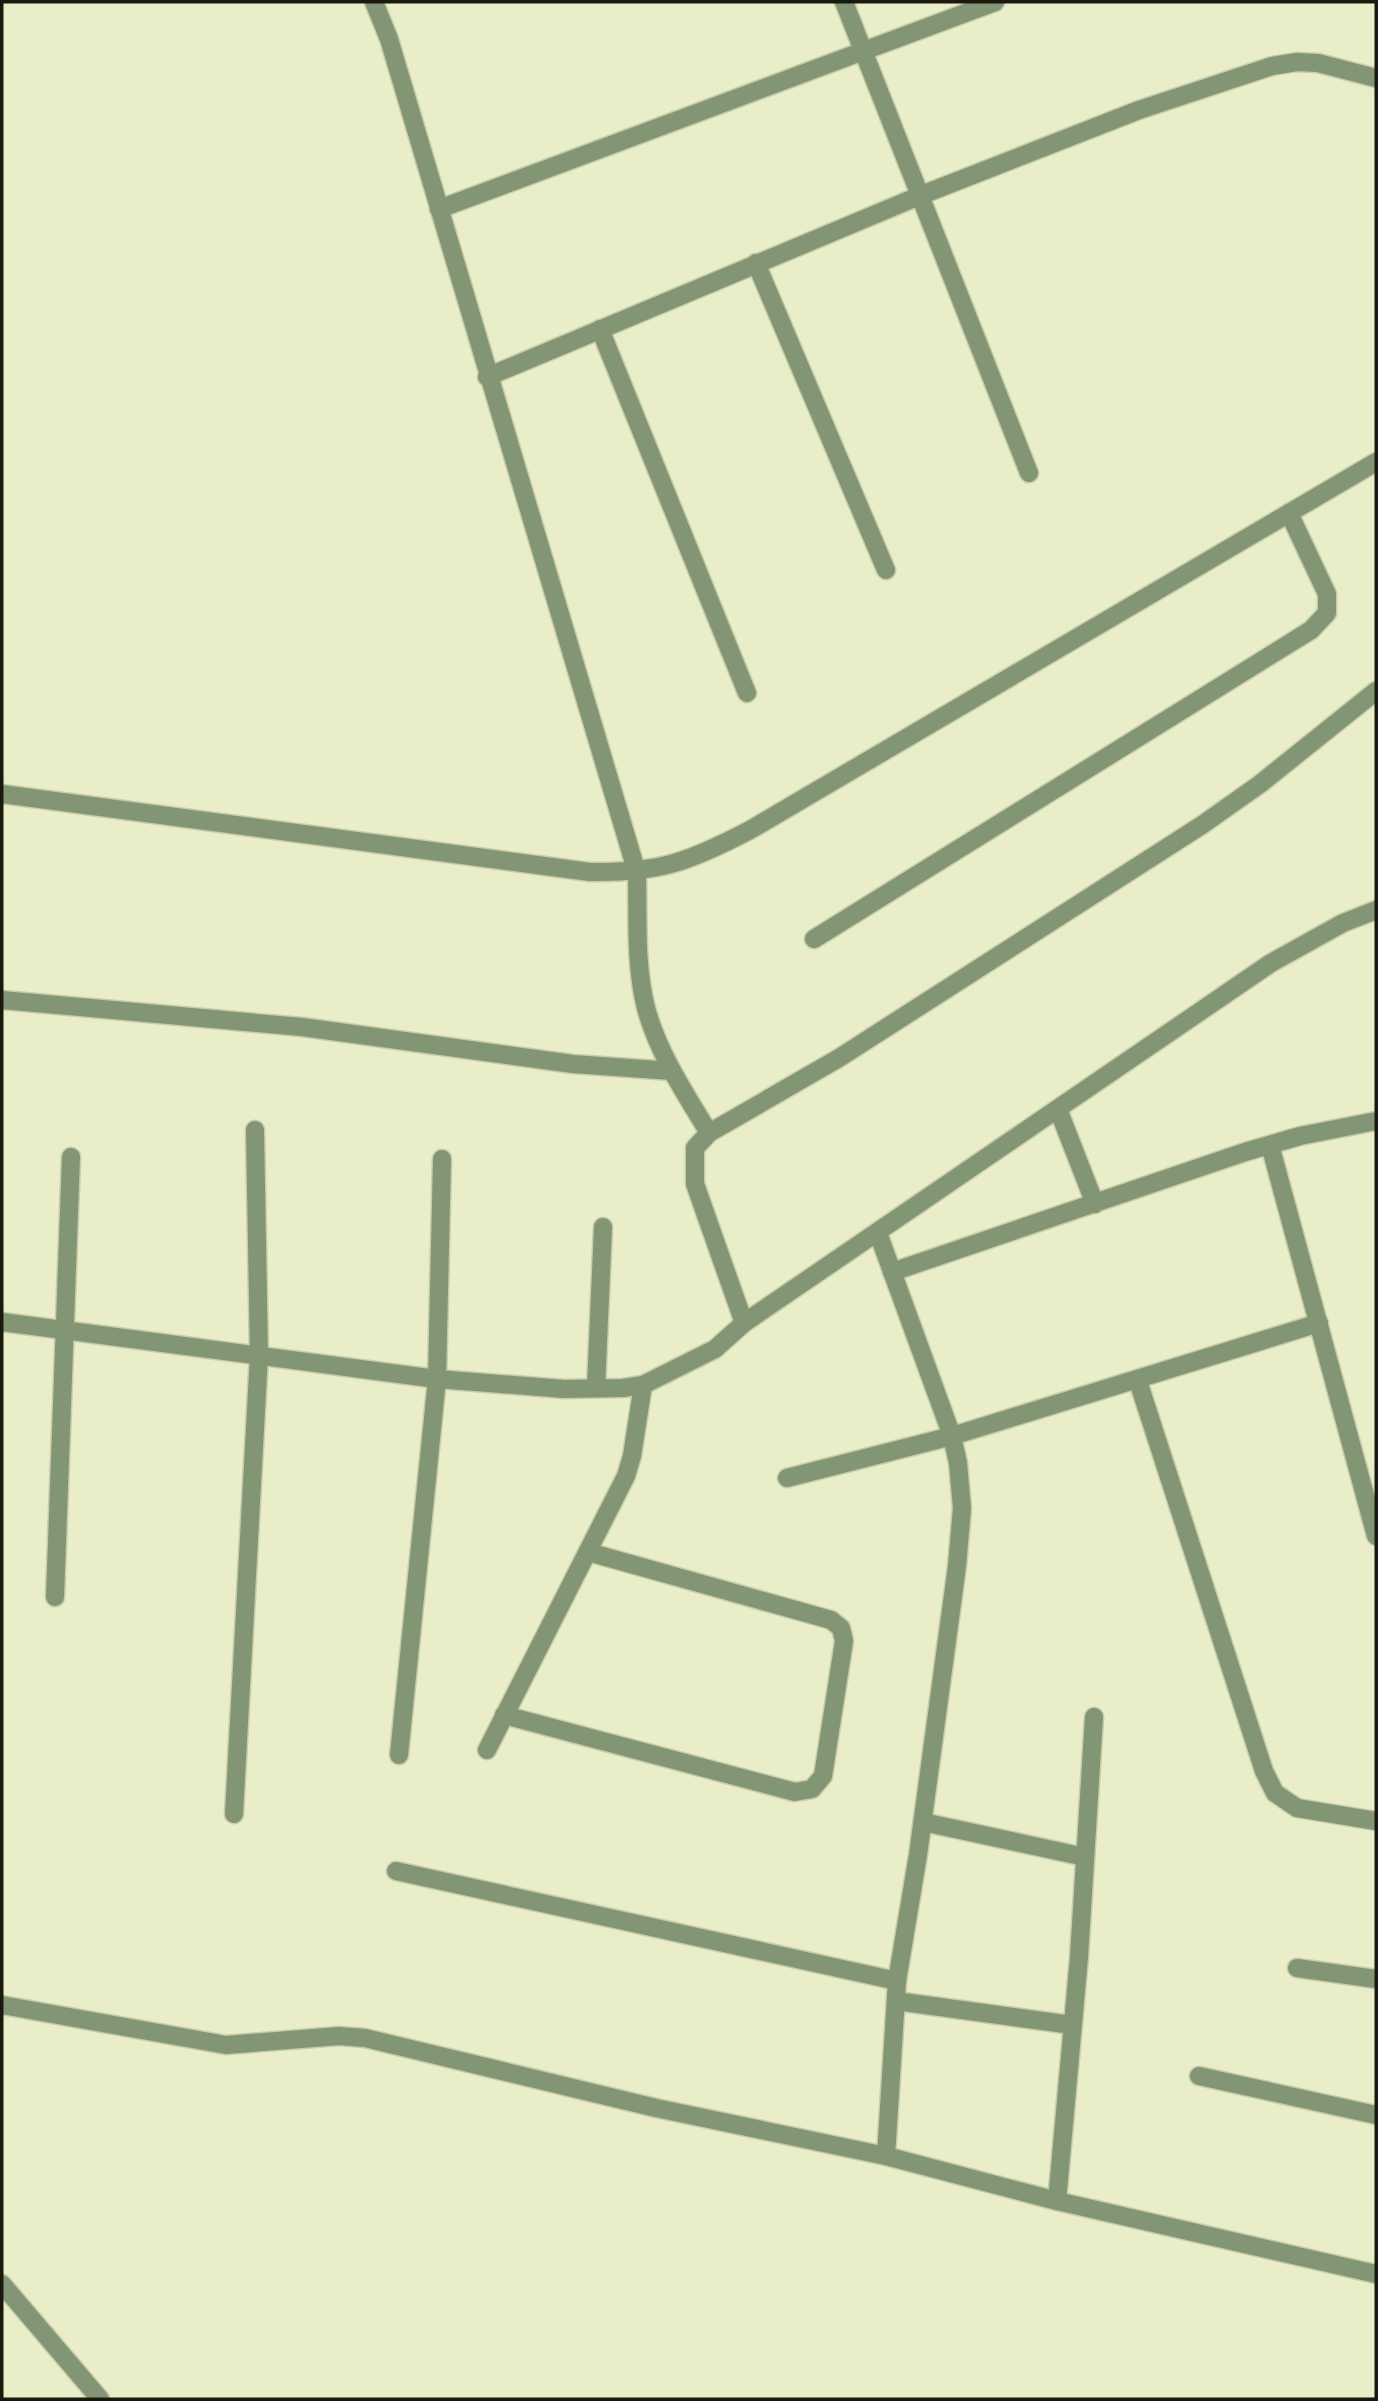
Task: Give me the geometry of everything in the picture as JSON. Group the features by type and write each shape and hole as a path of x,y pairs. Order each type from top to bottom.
{"street":[{"path":"374,2 389,39 487,377 637,873 640,967 645,1006 656,1040 709,1133"},
{"path":"844,2 1030,473"},
{"path":"439,209 995,2"},
{"path":"487,377 919,196 1139,110 1272,66 1297,62 1318,63 1376,78"},
{"path":"756,263 886,570"},
{"path":"600,329 747,693"},
{"path":"2,794 590,872 637,873 665,868 703,855 750,831 1376,462"},
{"path":"814,939 1311,630 1327,613 1327,594 1289,513"},
{"path":"744,1323 695,1184 695,1148 709,1133 839,1058 1202,825 1260,784 1376,691"},
{"path":"2,1322 437,1379 596,1388 643,1385 715,1349 744,1323 1271,962 1343,923 1376,910"},
{"path":"2,1000 302,1027 573,1065 672,1071"},
{"path":"1058,1109 1095,1204"},
{"path":"892,1272 1270,1145 1376,1121"},
{"path":"234,1814 259,1355 255,1129"},
{"path":"1270,1145 1376,1536"},
{"path":"55,1597 71,1157"},
{"path":"399,1755 437,1379 442,1159"},
{"path":"596,1388 603,1227"},
{"path":"878,1233 951,1436 958,1463 961,1508 957,1566 923,1822 897,1981 886,2156"},
{"path":"787,1478 951,1436 1138,1381 1319,1323"},
{"path":"1138,1381 1264,1771 1275,1793 1297,1808 1376,1821"},
{"path":"487,1750 626,1476 632,1456 643,1385"},
{"path":"504,1715 795,1792 812,1789 823,1776 844,1641 841,1628 831,1620 588,1552"},
{"path":"1057,2201 1086,1857 1094,1717"},
{"path":"923,1822 1086,1857"},
{"path":"396,1871 897,1981"},
{"path":"1297,1968 1376,1979"},
{"path":"895,2001 1072,2025"},
{"path":"2,2005 226,2045 339,2036 365,2038 656,2108 886,2156 1057,2201 1376,2274"},
{"path":"1199,2076 1376,2115"},
{"path":"2,2284 100,2399"}]}
